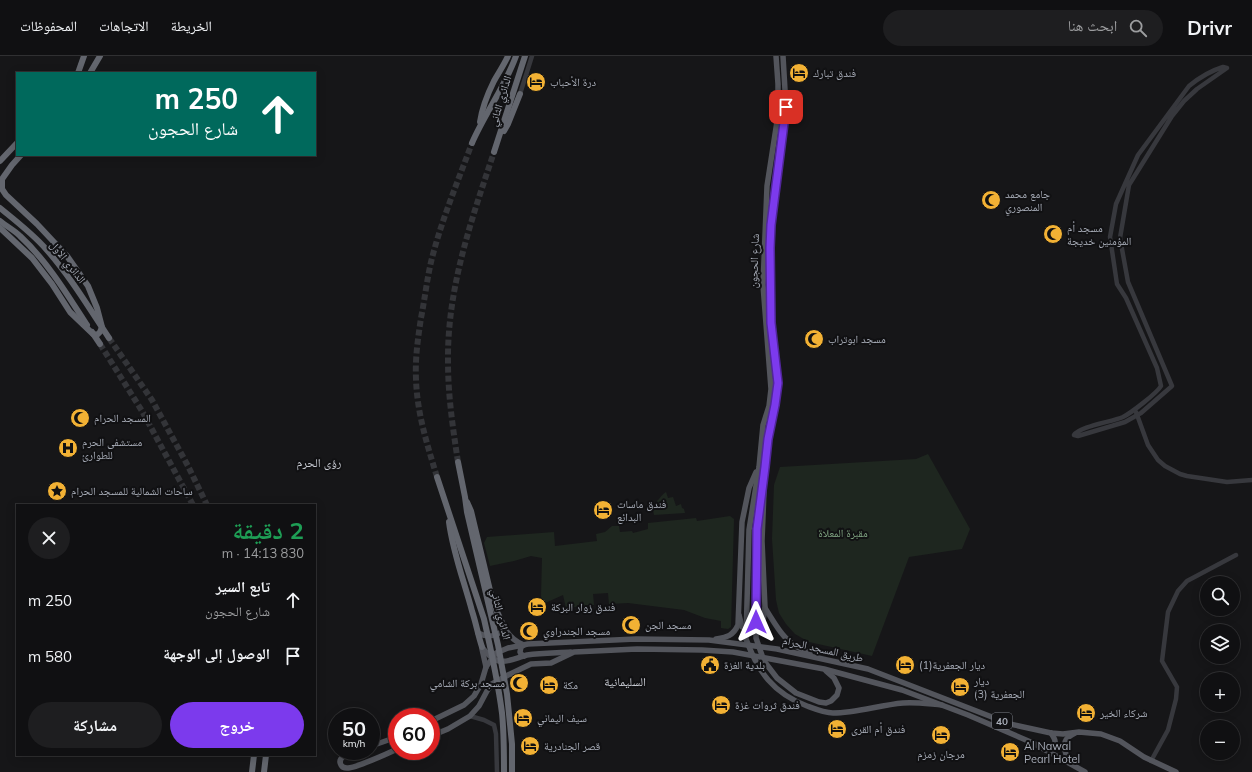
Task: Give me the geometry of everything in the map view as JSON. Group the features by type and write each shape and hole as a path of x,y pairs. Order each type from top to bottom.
{"highway":[{"path":"78,72 84,56"},
{"path":"91,72 100,56"},
{"path":"478,129 484,105 508,56"},
{"name":"الدائري الثاني","path":"472,143 478,129 506,79 516,56"},
{"name":"الدائري الثاني","path":"494,152 525,56"},
{"path":"499,137 508,124 520,94"},
{"path":"0,161 16,144"},
{"path":"0,228 32,258 52,284 70,312 93,334 97,335 102,327 97,308 88,286 67,256 37,224 6,195 2,189 1,181 20,156"},
{"name":"الدائري الأول","path":"0,208 46,249 68,278 109,338"},
{"name":"الدائري الأول","path":"0,221 19,235 33,250 70,298 100,344"},
{"name":"الدائري الثاني","path":"458,462 498,645 507,694 512,744 512,772"},
{"name":"الدائري الثاني","path":"437,477 453,534 484,619 489,641 502,713 504,772"},
{"path":"469,512 494,603 505,629"},
{"path":"453,534 458,566 473,612 482,647"},
{"path":"252,772 254,756"},
{"path":"264,772 266,756"}],"main road":[{"name":"شارع الحجون","path":"776,56 778,115 768,186 763,285 771,388 763,425 759,467 749,530 746,639 761,672 773,686 793,701 814,709 832,713 903,703 942,705"},
{"name":"شارع الحجون","path":"765,467 768,439 778,383 771,323 770,248 771,225 786,107 783,56"},
{"path":"709,640 725,638 735,632 738,625 742,522 749,488 759,467"},
{"path":"739,615 742,627 750,631 759,627 763,622 765,607 762,541 765,467"},
{"path":"765,467 757,529 756,638 764,661 777,678 796,692 819,702 826,703 831,701 839,688 834,678 824,669"},
{"path":"765,607 778,630 787,641 799,648 828,659"},
{"path":"478,632 485,636 493,636 499,634 505,629 512,639 524,645 521,647 520,652 524,656"},
{"name":"طريق المسجد الحرام","path":"440,717 464,705 474,696 481,684 486,666 496,654 508,648 524,645 636,639 709,640 777,649 868,669 1010,724 1051,733 1086,732 1100,734 1120,741 1151,761 1176,772"},
{"path":"482,647 487,654 498,661 544,653 574,652"},
{"path":"482,647 486,666"},
{"name":"طريق المسجد الحرام","path":"440,733 448,730 470,716 492,684 531,664 551,663 574,652 638,649 702,650 733,652 824,669 902,690 982,721 1047,750 1085,772"},
{"path":"1047,750 1055,746 1056,742 1051,733"},
{"path":"1075,733 1067,738 1064,743 1065,752 1070,761 1077,768"},
{"path":"340,760 342,767 347,769 370,760"}],"street":[{"path":"520,94 532,56"},
{"path":"1161,386 1161,380 1157,368 1126,298 1117,284 1110,236 1116,204 1138,155 1189,86 1211,70 1223,66 1227,68 1197,89 1184,101 1172,116 1130,185 1120,238 1128,282 1172,386 1141,412 1125,422 1078,436 1074,435 1077,431 1124,417 1169,380"},
{"path":"1135,408 1148,445 1158,460 1165,466 1187,476 1227,482 1252,480"},
{"path":"1151,761 1168,730 1176,699 1177,687 1162,661 1168,612 1178,591 1187,581 1236,555"},
{"path":"470,716 494,725 496,734 497,772"}],"green space":[{"name":"مقبرة المعلاة","path":"928,454 970,529 962,549 909,557 872,656 809,642 795,634 779,613 776,600 772,539 774,485 780,467 916,459"},
{"path":"666,492 668,498 673,497 676,506 681,504 685,513 654,515 652,505"},
{"path":"730,516 734,519 731,627 728,629 721,628 721,621 705,618 684,610 628,603 609,604 608,593 593,594 594,605 566,608 563,595 543,604 541,596 542,558 531,556 490,566 484,543 487,537 554,532 555,546 597,541 596,534 605,532 612,526 619,526 620,532 632,531 633,533 648,529 648,523 696,518 697,521"}],"tunnel":[{"path":"437,477 423,428 418,404 416,371 417,348 429,273 436,243 445,214 472,143"},
{"path":"458,462 451,412 448,375 449,335 452,308 462,256 494,152"},
{"path":"109,338 152,400 188,466 207,504"},
{"path":"100,344 142,411 192,504"}],"place":[{"name":"فندق تبارك","path":"799,73"},
{"name":"درة الأحباب","path":"536,82"},
{"name":"جامع محمد المنصوري","path":"991,200"},
{"name":"مسجد أم المؤمنين خديجة","path":"1053,234"},
{"name":"مسجد ابوتراب","path":"814,339"},
{"name":"المسجد الحرام","path":"80,418"},
{"name":"مستشفى الحرم للطوارئ","path":"68,448"},
{"name":"ساحات الشمالية للمسجد الحرام","path":"57,491"},
{"name":"فندق ماسات البدائع","path":"603,510"},
{"name":"فندق زوار البركة","path":"537,607"},
{"name":"مسجد الجن","path":"631,625"},
{"name":"مسجد الجندراوي","path":"529,631"},
{"name":"بلدية الغزة","path":"710,665"},
{"name":"ديار الجعفرية(1)","path":"905,665"},
{"name":"مسجد بركة الشامي","path":"519,683"},
{"name":"مكة","path":"549,685"},
{"name":"ديار الجعفرية (3)","path":"960,687"},
{"name":"فندق ثروات غزة","path":"721,705"},
{"name":"شركاء الخير","path":"1086,713"},
{"name":"سيف اليماني","path":"523,718"},
{"name":"فندق أم القرى","path":"837,729"},
{"name":"مرجان زمزم","path":"941,735"},
{"name":"قصر الجنادرية","path":"530,746"},
{"name":"Al Nawal Pearl Hotel","path":"1010,752"}],"district":[{"name":"رؤى الحرم","path":"319,463"},
{"name":"السليمانية","path":"625,682"}],"route":[{"path":"756,622 757,529 768,439 778,383 771,323 771,225 786,107"}]}
